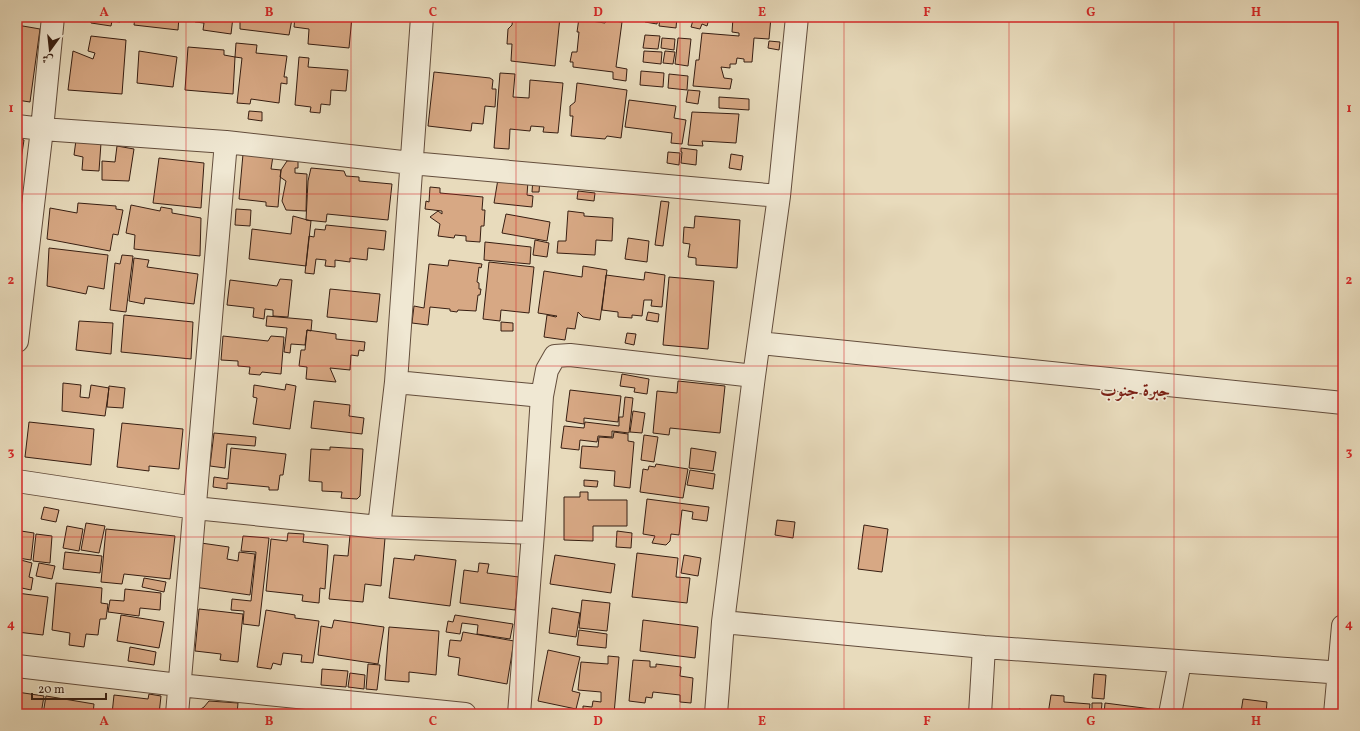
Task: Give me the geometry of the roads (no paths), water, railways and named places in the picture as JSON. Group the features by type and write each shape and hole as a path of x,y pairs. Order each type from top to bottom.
{"street":[{"path":"17,341 19,305 42,129 54,17"},
{"path":"379,527 396,382 422,17"},
{"path":"716,714 723,622 754,376 779,196 797,17"},
{"path":"17,126 226,142 412,163 779,196"},
{"path":"177,714 196,508 226,142"},
{"path":"759,344 1343,403"},
{"path":"519,714 542,396 547,370 554,356 570,355 754,376"},
{"path":"396,382 542,396"},
{"path":"17,481 196,508 379,527 533,533"},
{"path":"723,622 984,647 1341,673"},
{"path":"1335,714 1341,673 1343,626"},
{"path":"980,714 984,647"},
{"path":"1170,714 1180,662"},
{"path":"17,666 179,685 465,714"}],"district":[{"name":"جبرة جنوب","path":"1135,391"}]}
